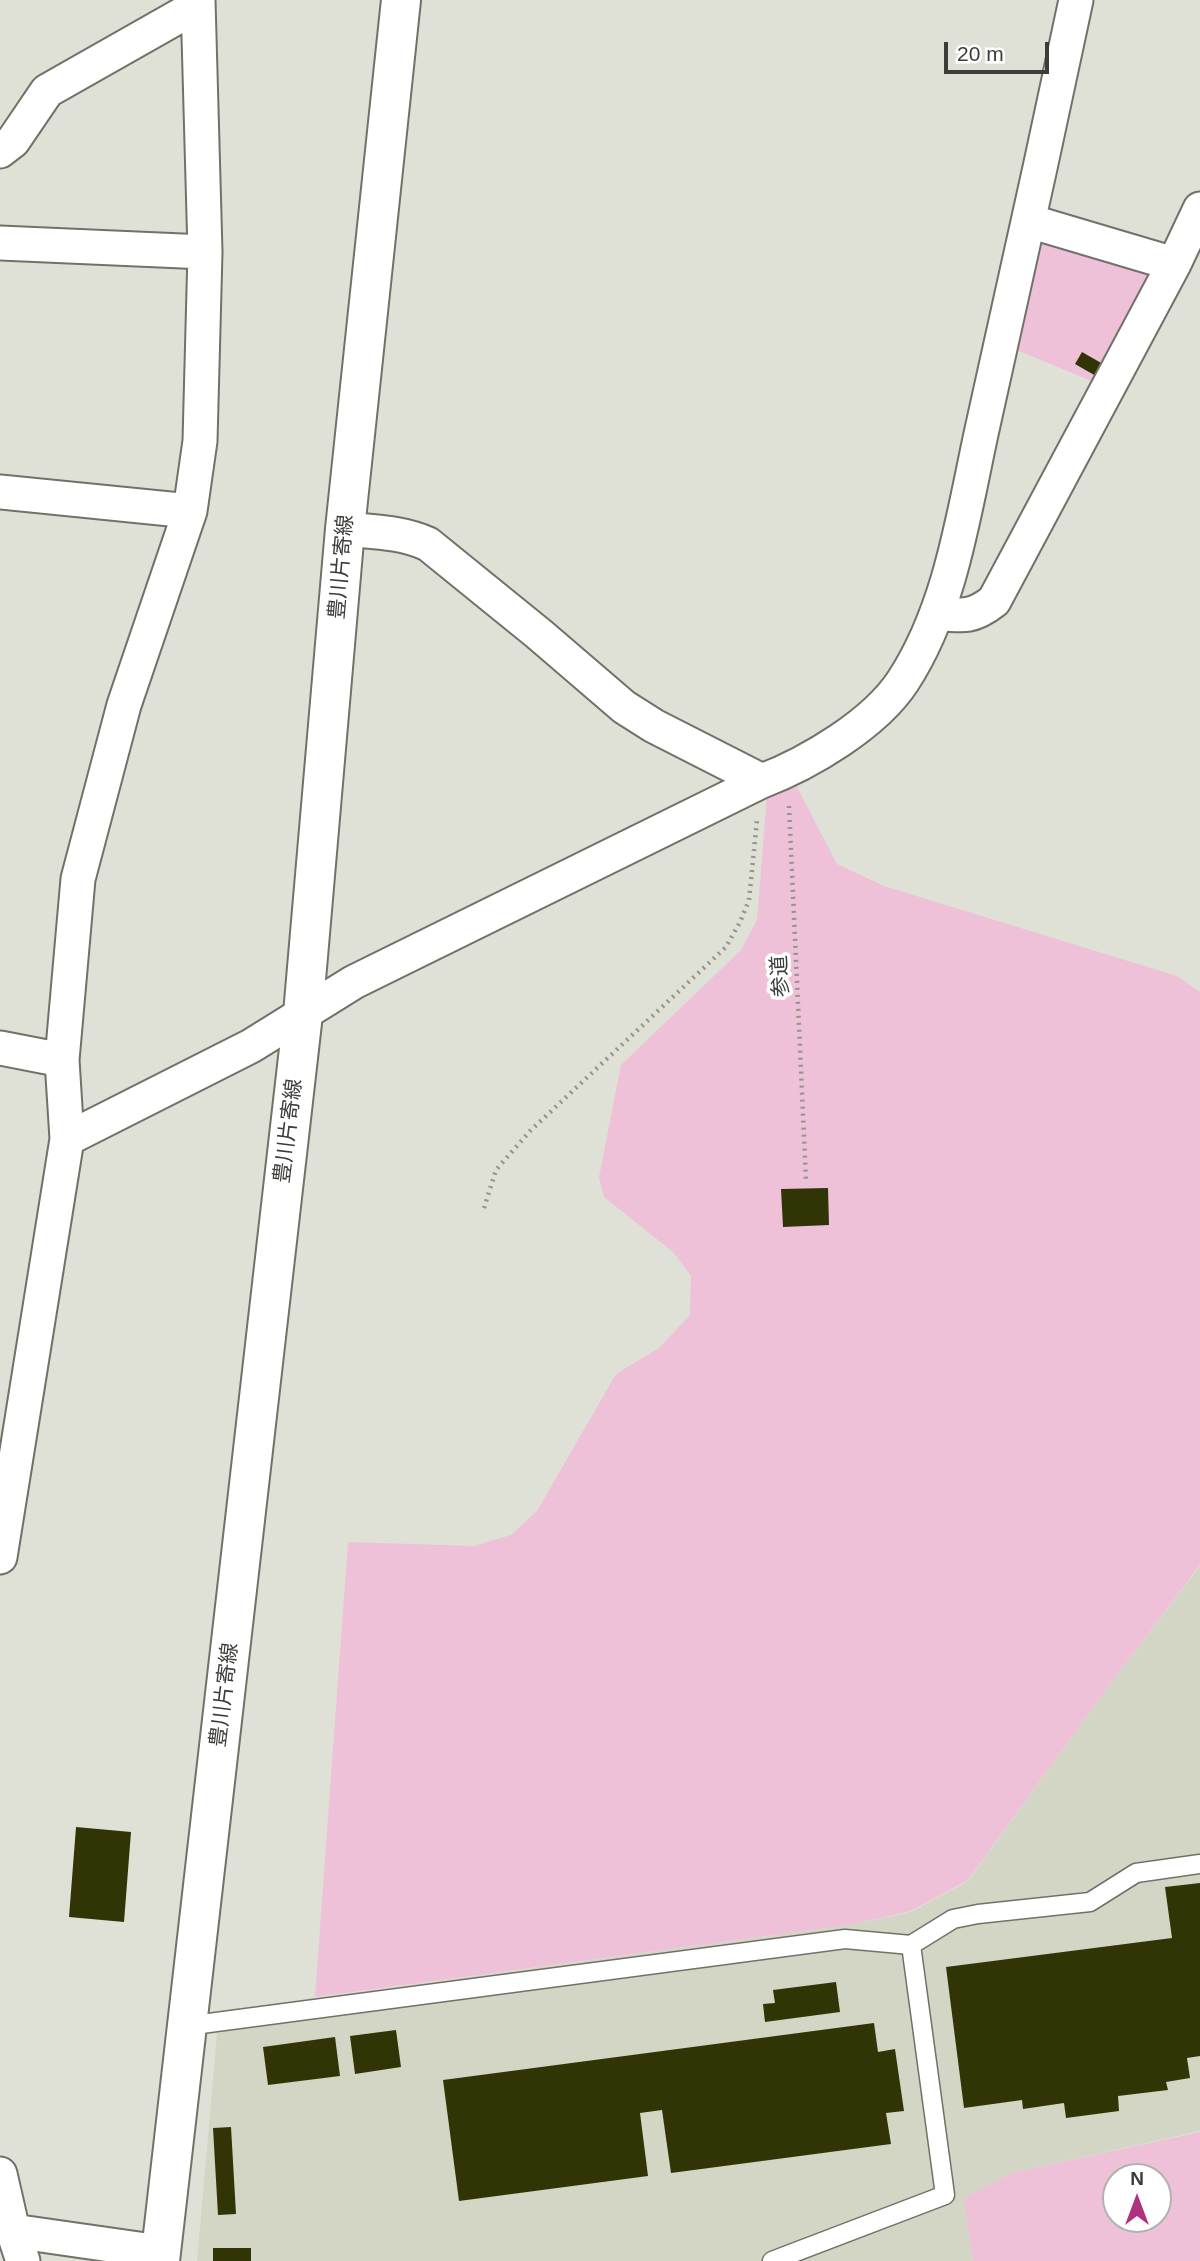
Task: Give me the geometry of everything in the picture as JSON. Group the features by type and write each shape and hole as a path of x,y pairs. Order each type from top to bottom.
{"main road":[{"name":"豊川片寄線","path":"160,2257 303,1014 345,529 401,0"}],"street":[{"path":"67,1139 251,1046 354,982 775,776 843,737 875,713 902,684 920,652 947,581 1076,0"},
{"path":"0,150 13,141 47,91 198,3 205,252 200,441 190,511 124,705 78,879 62,1060 67,1139 5,1498 0,1557"},
{"path":"936,613 963,616 979,612 994,601 1174,264 1200,209"},
{"path":"1029,221 1174,264"},
{"path":"0,243 205,252"},
{"path":"0,492 190,511"},
{"path":"345,529 412,537 428,544 624,707 654,726 775,776"},
{"path":"0,1048 62,1060"},
{"path":"0,2174 12,2239 160,2257"}],"lane":[{"path":"186,2026 845,1939 911,1945 953,1919 1090,1902 1136,1873 1200,1864"},
{"path":"772,2261 945,2196 911,1945"}],"path":[{"name":"参道","path":"775,776 806,1180"},
{"path":"484,1208 496,1170 530,1132 726,947 749,900 775,776"}],"shaded area":[{"path":"1040,230 1162,268 1099,384 1014,349"},
{"path":"796,785 837,864 884,886 1177,976 1200,992 1200,1565 968,1880 911,1911 849,1925 315,1997 348,1542 474,1546 511,1535 537,1511 616,1374 659,1348 690,1315 691,1276 673,1252 604,1197 599,1177 621,1065 741,950 757,920 767,795"},
{"path":"1200,1566 1200,2131 1012,2173 965,2198 973,2261 197,2261 219,2011 849,1925 911,1912 968,1881 1110,1684"},
{"path":"1200,2132 1200,2261 973,2261 964,2198 1012,2173"}],"building":[{"path":"1082,352 1103,364 1096,376 1075,364"},
{"path":"828,1188 829,1225 783,1227 781,1189"},
{"path":"76,1827 131,1832 124,1922 69,1917"},
{"path":"1200,1883 1200,2056 1187,2058 1190,2078 1166,2082 1168,2090 1118,2096 1119,2111 1066,2118 1064,2103 1023,2109 1022,2100 964,2108 946,1967 1172,1938 1165,1887"},
{"path":"836,1982 840,2012 765,2022 763,2004 775,2003 773,1990"},
{"path":"874,2023 878,2052 895,2049 904,2111 886,2113 891,2144 671,2173 662,2110 640,2113 648,2176 459,2201 443,2080"},
{"path":"396,2030 401,2067 355,2074 350,2036"},
{"path":"335,2037 340,2076 268,2085 263,2047"},
{"path":"231,2127 236,2214 218,2215 213,2128"},
{"path":"213,2248 251,2248 251,2261 213,2261"}]}
